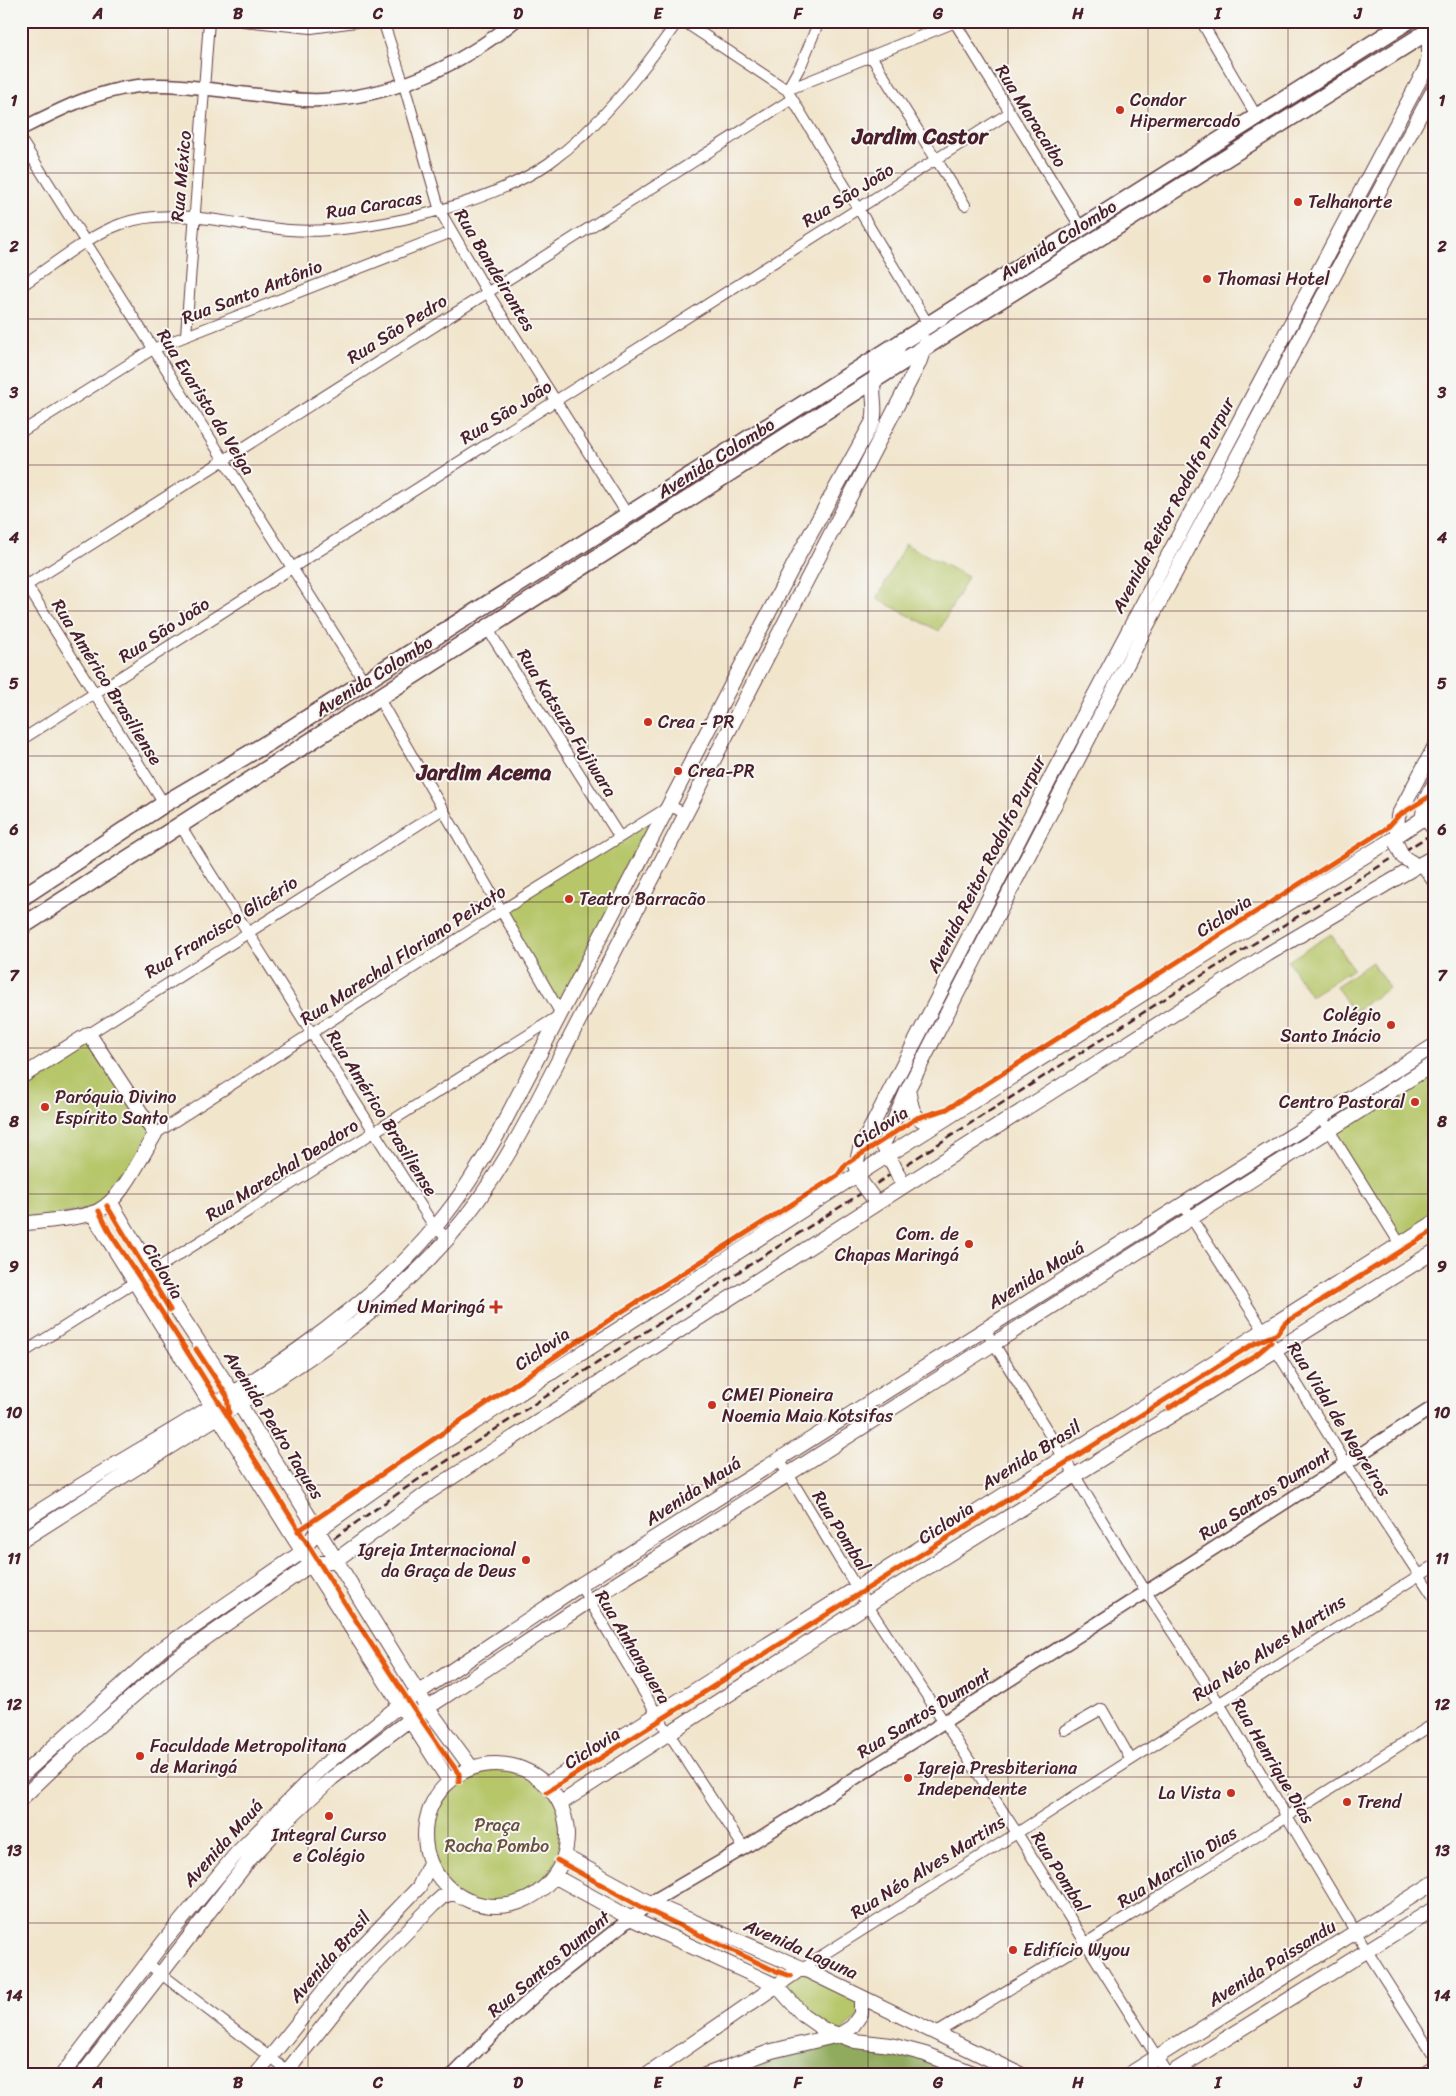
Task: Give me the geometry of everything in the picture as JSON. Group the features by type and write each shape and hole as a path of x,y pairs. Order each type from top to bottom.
{"main road":[{"name":"Avenida Colombo","path":"21,898 164,804 271,741 1408,21"},
{"name":"Avenida Colombo","path":"21,927 278,760 926,347 1359,76 1431,26"},
{"name":"Avenida Reitor Rodolfo Purpur","path":"861,1178 856,1165 860,1149 1085,712 1426,68 1430,56 1431,26"},
{"path":"1359,76 1379,56 1381,48 1378,41"},
{"name":"Avenida Reitor Rodolfo Purpur","path":"890,1160 884,1145 908,1089 1098,719 1435,87"},
{"path":"1183,185 1180,176 1196,155"},
{"path":"1368,178 1383,185"},
{"path":"1313,281 1327,289"},
{"path":"21,1523 145,1454 236,1398 318,1352 380,1305 430,1259 484,1194 516,1143 926,347 928,324"},
{"path":"236,1398 371,1293 435,1228 468,1186 499,1132 561,1014 795,563 873,421 875,414 874,381 887,360 928,324"},
{"path":"1245,408 1259,416"},
{"path":"766,450 777,432 780,419"},
{"path":"1224,448 1238,455"},
{"path":"1194,504 1208,511"},
{"path":"795,563 810,571"},
{"path":"513,612 516,585"},
{"path":"1085,712 1098,719"},
{"path":"271,741 278,760"},
{"path":"1435,746 1398,816 1397,838 1403,857 1421,862 1435,882"},
{"path":"256,750 264,770"},
{"path":"21,1776 163,1648 302,1552 318,1530 418,1459 890,1160 939,1123 1397,838 1429,821 1426,799 1435,782"},
{"path":"21,1799 85,1738 173,1661 310,1565 336,1560 429,1492 898,1184 1268,954 1421,862"},
{"path":"940,996 953,1003"},
{"path":"21,1224 92,1214 111,1203 155,1134 89,1034"},
{"name":"Rua Francisco Glicério","path":"23,1072 89,1034"},
{"name":"Avenida Mauá","path":"62,2075 146,1963 215,1878 275,1812 322,1767 400,1705 580,1585 1435,1044"},
{"name":"Avenida Mauá","path":"82,2075 226,1887 288,1818 427,1706 1435,1063"},
{"path":"908,1089 912,1108 917,1118 923,1122 939,1123"},
{"path":"890,1160 898,1184"},
{"path":"861,1178 876,1200"},
{"name":"Avenida Pedro Taques","path":"111,1203 152,1272 236,1398 418,1692 471,1767"},
{"path":"92,1214 310,1565 449,1781"},
{"name":"Avenida Brasil","path":"547,1784 1435,1222"},
{"path":"561,1803 668,1732 1073,1475 1435,1252"},
{"path":"310,1340 318,1352"},
{"path":"21,1541 145,1454"},
{"path":"163,1648 173,1661"},
{"path":"488,1764 510,1765 531,1772 547,1784 561,1803 568,1829 564,1856 554,1876 541,1890 520,1902 498,1906 475,1902 454,1892 439,1879 430,1863 426,1830 429,1813 437,1796 449,1781 471,1767 488,1764"},
{"name":"Avenida Laguna","path":"564,1856 650,1902 802,1968 1022,2075"},
{"name":"Avenida Brasil","path":"256,2075 346,1963 419,1887 430,1863"},
{"path":"554,1876 630,1918 776,1986 803,2015 823,2029 855,2041 891,2045 925,2054 978,2075"},
{"path":"215,1878 226,1887"},
{"name":"Avenida Paissandu","path":"1128,2075 1435,1882"},
{"path":"288,2073 362,1977 433,1905 454,1892"},
{"path":"1168,2075 1435,1908"},
{"name":"Rua Néo Alves Martins","path":"647,2075 802,1968"},
{"path":"705,2075 772,2051 839,2035 852,2027 861,2014 861,1997"}],"street":[{"name":"Rua México","path":"186,335 193,218 209,21"},
{"path":"243,21 310,28 363,21"},
{"name":"Rua Bandeirantes","path":"383,21 404,85 440,211 487,292 557,399 627,514"},
{"path":"21,129 103,92 138,86 205,87 295,99 322,100 404,85 458,62 515,21"},
{"name":"Rua Caracas","path":"21,286 86,243 121,224 145,218 193,218 295,231 378,224 440,211 516,182 548,163 611,107 678,21"},
{"path":"682,21 789,95 928,324"},
{"path":"789,95 819,21"},
{"path":"1201,21 1257,117"},
{"name":"Rua São Pedro","path":"23,584 487,292 812,80 956,22"},
{"name":"Rua Maracaibo","path":"956,22 1009,113 1081,228"},
{"path":"871,56 965,205"},
{"path":"802,63 805,72 812,80"},
{"name":"Rua São João","path":"21,740 1009,113"},
{"name":"Rua Evaristo da Veiga","path":"21,140 364,681"},
{"name":"Rua Santo Antônio","path":"21,432 153,349 452,232"},
{"name":"Rua Américo Brasiliense","path":"23,584 96,693 164,804"},
{"name":"Rua Katsuzo Fujiwara","path":"487,628 619,836"},
{"path":"378,697 561,1014 578,1022"},
{"path":"670,806 685,813"},
{"name":"Rua Marechal Floriano Peixoto","path":"155,1134 501,911 670,806"},
{"name":"Rua Francisco Glicério","path":"89,1034 443,809"},
{"name":"Rua Américo Brasiliense","path":"180,825 435,1228 448,1238"},
{"name":"Rua Marechal Deodoro","path":"21,1354 561,1014"},
{"path":"1321,1117 1400,1244"},
{"name":"Rua Vidal de Negreiros","path":"1183,1205 1264,1330 1346,1463 1435,1599"},
{"name":"Rua Henrique Dias","path":"985,1329 1146,1592 1219,1702 1356,1933 1435,2058"},
{"name":"Rua Santos Dumont","path":"453,2075 536,1994 650,1902 744,1848 944,1722 1435,1406"},
{"name":"Rua Pombal","path":"778,1459 867,1605 1017,1833 1158,2056 1168,2075"},
{"name":"Rua Néo Alves Martins","path":"802,1968 1017,1833 1435,1565"},
{"name":"Rua Anhanguera","path":"580,1585 657,1715 744,1848"},
{"path":"1065,1730 1098,1709 1102,1709 1131,1760"},
{"name":"Rua Marcilio Dias","path":"935,2034 1086,1943 1435,1723"},
{"path":"146,1963 270,2056 288,2073"},
{"path":"1420,2075 1435,2065"}],"green space":[{"path":"905,544 968,577 939,631 877,599"},
{"path":"670,806 561,1014 501,911"},
{"path":"1331,934 1353,969 1311,996 1288,961"},
{"path":"1372,962 1389,988 1353,1012 1336,986"},
{"path":"89,1034 155,1134 111,1203 21,1224 21,1077"},
{"path":"1435,1063 1435,1222 1400,1244 1328,1130"},
{"name":"Praça Rocha Pombo","path":"496,1764 510,1765 523,1769 546,1785 562,1808 566,1821 566,1849 562,1862 546,1885 523,1901 510,1905 496,1906 482,1905 469,1901 446,1885 430,1862 426,1849 425,1835 426,1821 430,1808 446,1785 469,1769 482,1765"},
{"path":"802,1968 861,1997 861,2014 839,2035 777,1986"},
{"path":"839,2035 978,2075 705,2075"}],"railway":[{"path":"334,1538 416,1481 634,1339 1180,989 1435,832"}],"cycle path":[{"name":"Ciclovia","path":"298,1531 615,1316 838,1175 846,1164 917,1118 947,1109 1387,828 1398,816 1435,793"},
{"name":"Ciclovia","path":"107,1206 170,1310"},
{"path":"99,1211 110,1233 198,1368 369,1641 459,1774 459,1781"},
{"name":"Ciclovia","path":"547,1792 1253,1344 1277,1334 1285,1323 1435,1230"},
{"path":"1169,1408 1257,1354 1271,1342"},
{"path":"196,1349 227,1396 229,1413"},
{"path":"557,1860 643,1908 773,1970 791,1976"}],"place":[{"name":"Condor Hipermercado","path":"1120,110"},
{"name":"Telhanorte","path":"1298,202"},
{"name":"Thomasi Hotel","path":"1207,279"},
{"name":"Crea - PR","path":"648,722"},
{"name":"Crea-PR","path":"678,771"},
{"name":"Teatro Barracão","path":"569,899"},
{"name":"Colégio Santo Inácio","path":"1391,1025"},
{"name":"Centro Pastoral","path":"1415,1102"},
{"name":"Paróquia Divino Espírito Santo","path":"45,1107"},
{"name":"Com. de Chapas Maringá","path":"969,1244"},
{"name":"Unimed Maringá","path":"496,1307"},
{"name":"CMEI Pioneira Noemia Maia Kotsifas","path":"712,1405"},
{"name":"Igreja Internacional da Graça de Deus","path":"526,1560"},
{"name":"Faculdade Metropolitana de Maringá","path":"140,1756"},
{"name":"Igreja Presbiteriana Independente","path":"908,1778"},
{"name":"La Vista","path":"1231,1793"},
{"name":"Trend","path":"1347,1802"},
{"name":"Integral Curso e Colégio","path":"329,1816"},
{"name":"Edifício Wyou","path":"1013,1950"}],"district":[{"name":"Jardim Castor","path":"920,136"},
{"name":"Jardim Acema","path":"484,772"}]}
